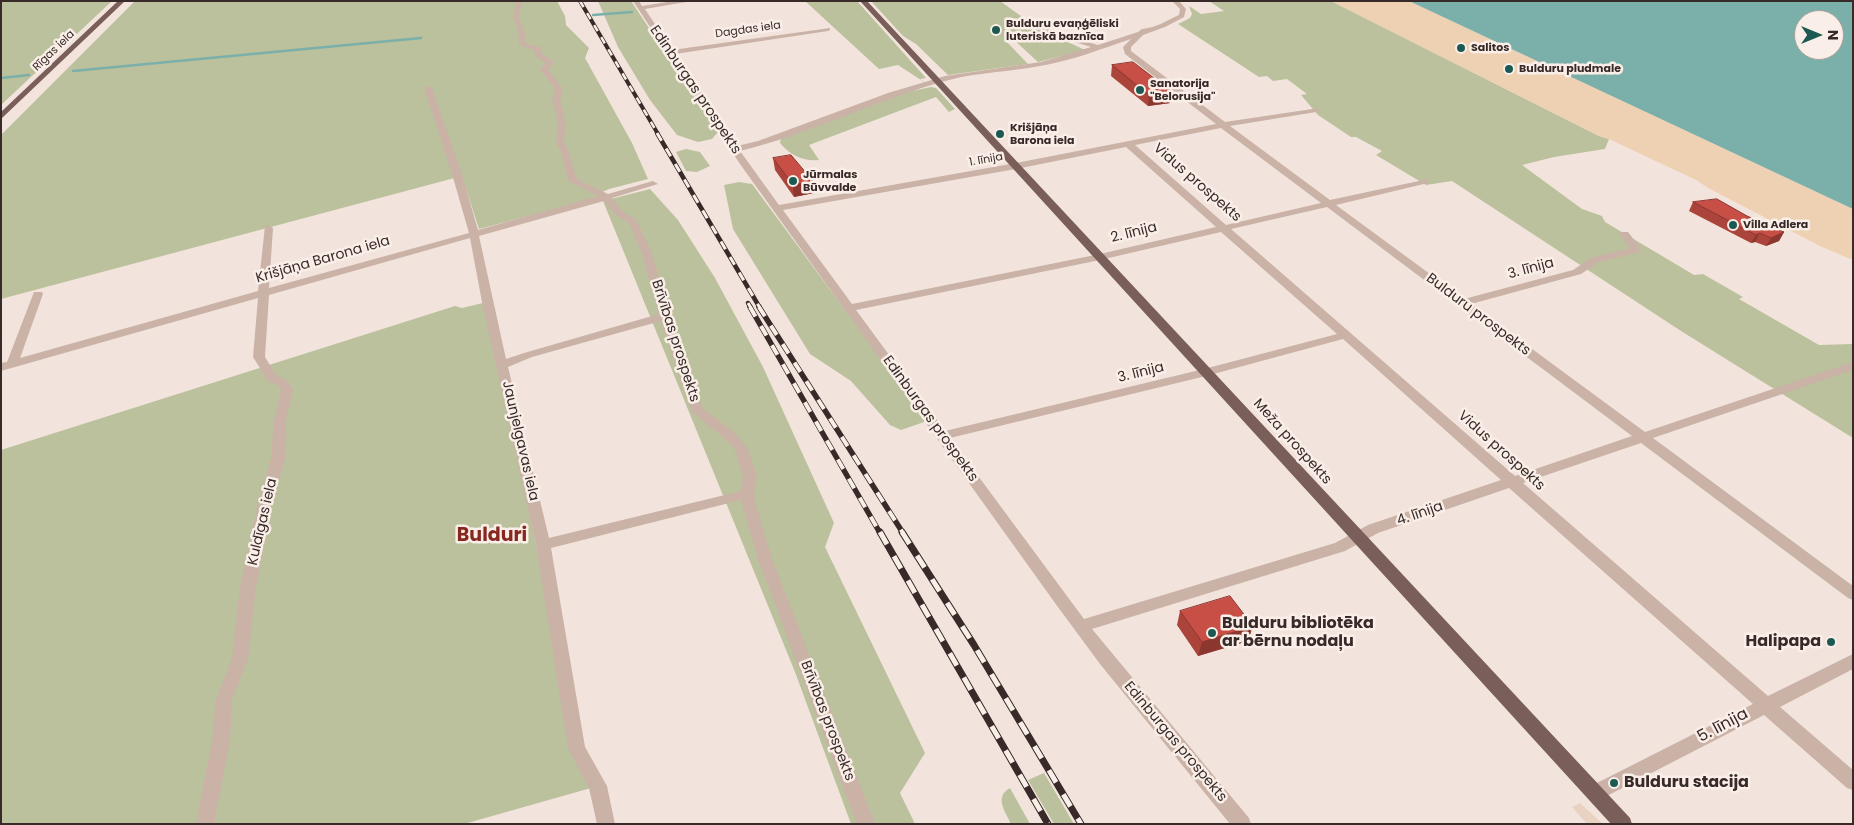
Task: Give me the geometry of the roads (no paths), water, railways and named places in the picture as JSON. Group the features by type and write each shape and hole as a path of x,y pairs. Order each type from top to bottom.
{"main road":[{"name":"Rīgas iela","path":"1,117 122,1"},
{"name":"Meža prospekts","path":"863,1 1623,824"}],"street":[{"name":"Brīvības prospekts","path":"519,1 516,19 521,29 524,45 537,49 539,56 550,63 544,69 559,89 556,98 562,124 560,142 565,152 573,181 605,196 620,214 633,220 648,254 697,412 729,435 741,449 750,477 747,494 749,505 765,559 866,824"},
{"path":"638,4 689,1"},
{"path":"735,149 768,140 878,99 948,78 1041,64 1069,57 1144,30 1163,26 1184,13 1178,3"},
{"name":"Edinburgas prospekts","path":"638,4 735,149 1080,626 1242,824"},
{"path":"1028,19 1054,34 1096,47 1116,48 1128,52 1127,47 1144,30"},
{"name":"Dagdas iela","path":"670,52 828,29"},
{"name":"Bulduru prospekts","path":"1128,52 1149,70 1853,594"},
{"name":"Jaunjelgavas iela","path":"428,88 457,174 474,233 543,545 577,748 598,786 606,824"},
{"name":"1. līnija","path":"777,208 1016,166 1224,125 1316,110"},
{"name":"Vidus prospekts","path":"1128,144 1853,782"},
{"name":"2. līnija","path":"849,308 1100,257 1425,181"},
{"name":"Krišjāņa Barona iela","path":"6,366 653,184"},
{"name":"Kuldīgas iela","path":"205,824 221,741 224,700 240,658 248,587 266,500 278,459 280,420 287,390 284,384 272,378 259,357 268,228"},
{"name":"3. līnija","path":"1462,303 1578,272 1595,260 1635,250 1624,234"},
{"path":"6,366 38,294"},
{"path":"502,365 528,355 666,316"},
{"name":"3. līnija","path":"942,436 1206,372 1346,335"},
{"name":"4. līnija","path":"1080,626 1340,547 1357,537 1853,366"},
{"path":"543,545 747,494"},
{"name":"5. līnija","path":"1595,793 1853,661"}],"water":[{"path":"1409,1 1853,1 1853,209"}],"waterway":[{"path":"593,15 632,12"},
{"path":"73,71 421,38"},
{"path":"1,78 29,75"}],"railway":[{"path":"580,1 658,134"},
{"path":"657,133 760,308"},
{"path":"748,303 751,308"},
{"path":"750,307 880,533"},
{"path":"759,307 903,533"},
{"path":"880,532 1048,824"},
{"path":"902,532 974,645 1081,824"}],"place":[{"name":"Bulduru evaņģēliski luteriskā baznīca","path":"996,30"},
{"name":"Salitos","path":"1461,48"},
{"name":"Bulduru pludmale","path":"1509,69"},
{"name":"Sanatorija \"Belorusija\"","path":"1140,90"},
{"name":"Krišjāņa Barona iela","path":"1000,134"},
{"name":"Jūrmalas Būvvalde","path":"793,181"},
{"name":"Villa Adlera","path":"1733,225"},
{"name":"Bulduru bibliotēka ar bērnu nodaļu","path":"1212,633"},
{"name":"Halipapa","path":"1831,642"},
{"name":"Bulduru stacija","path":"1614,783"}],"district":[{"name":"Bulduri","path":"492,536"}]}
